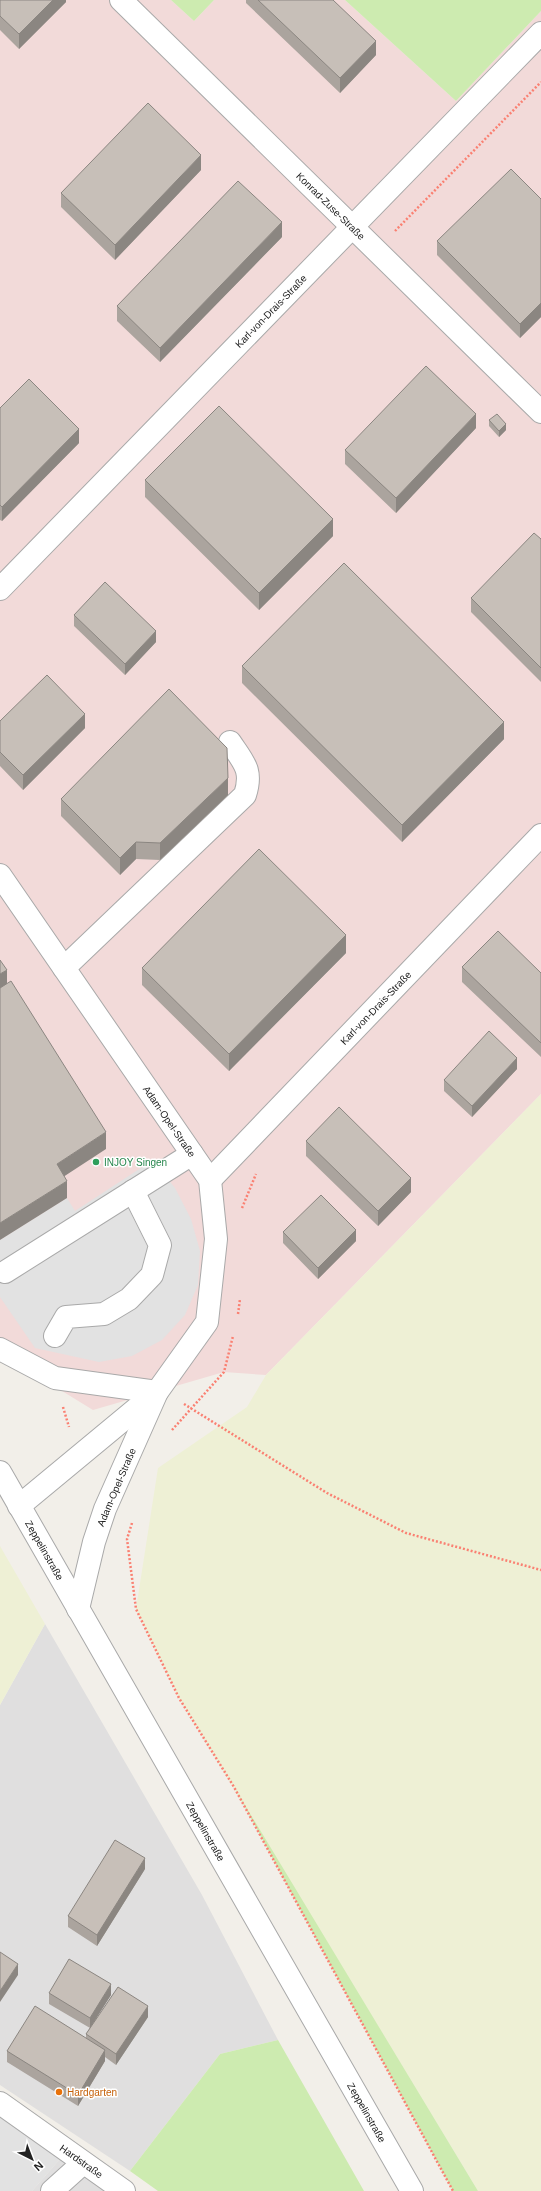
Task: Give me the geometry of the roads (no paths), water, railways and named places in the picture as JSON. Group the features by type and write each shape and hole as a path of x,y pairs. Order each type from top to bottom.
{"street":[{"name":"Konrad-Zuse-Straße","path":"121,0 541,412"},
{"name":"Karl-von-Drais-Straße","path":"0,589 541,32"},
{"path":"64,968 245,795 250,780 246,765 230,742"},
{"name":"Karl-von-Drais-Straße","path":"210,1180 541,835"},
{"name":"Adam-Opel-Straße","path":"0,875 210,1180 216,1239 207,1322 157,1392 105,1509 94,1542 78,1609"},
{"path":"5,1272 192,1154"},
{"path":"55,1336 66,1318 104,1314 129,1299 152,1275 160,1245 133,1191"},
{"path":"0,1350 56,1378 157,1392"},
{"name":"Adam-Opel-Straße","path":"19,1506 157,1392"},
{"name":"Zeppelinstraße","path":"0,1472 412,2191"},
{"name":"Hardstraße","path":"0,2103 124,2191"},
{"path":"52,2191 83,2163"}],"place":[{"name":"INJOY Singen","path":"96,1162"},
{"name":"Hardgarten","path":"59,2092"}]}
